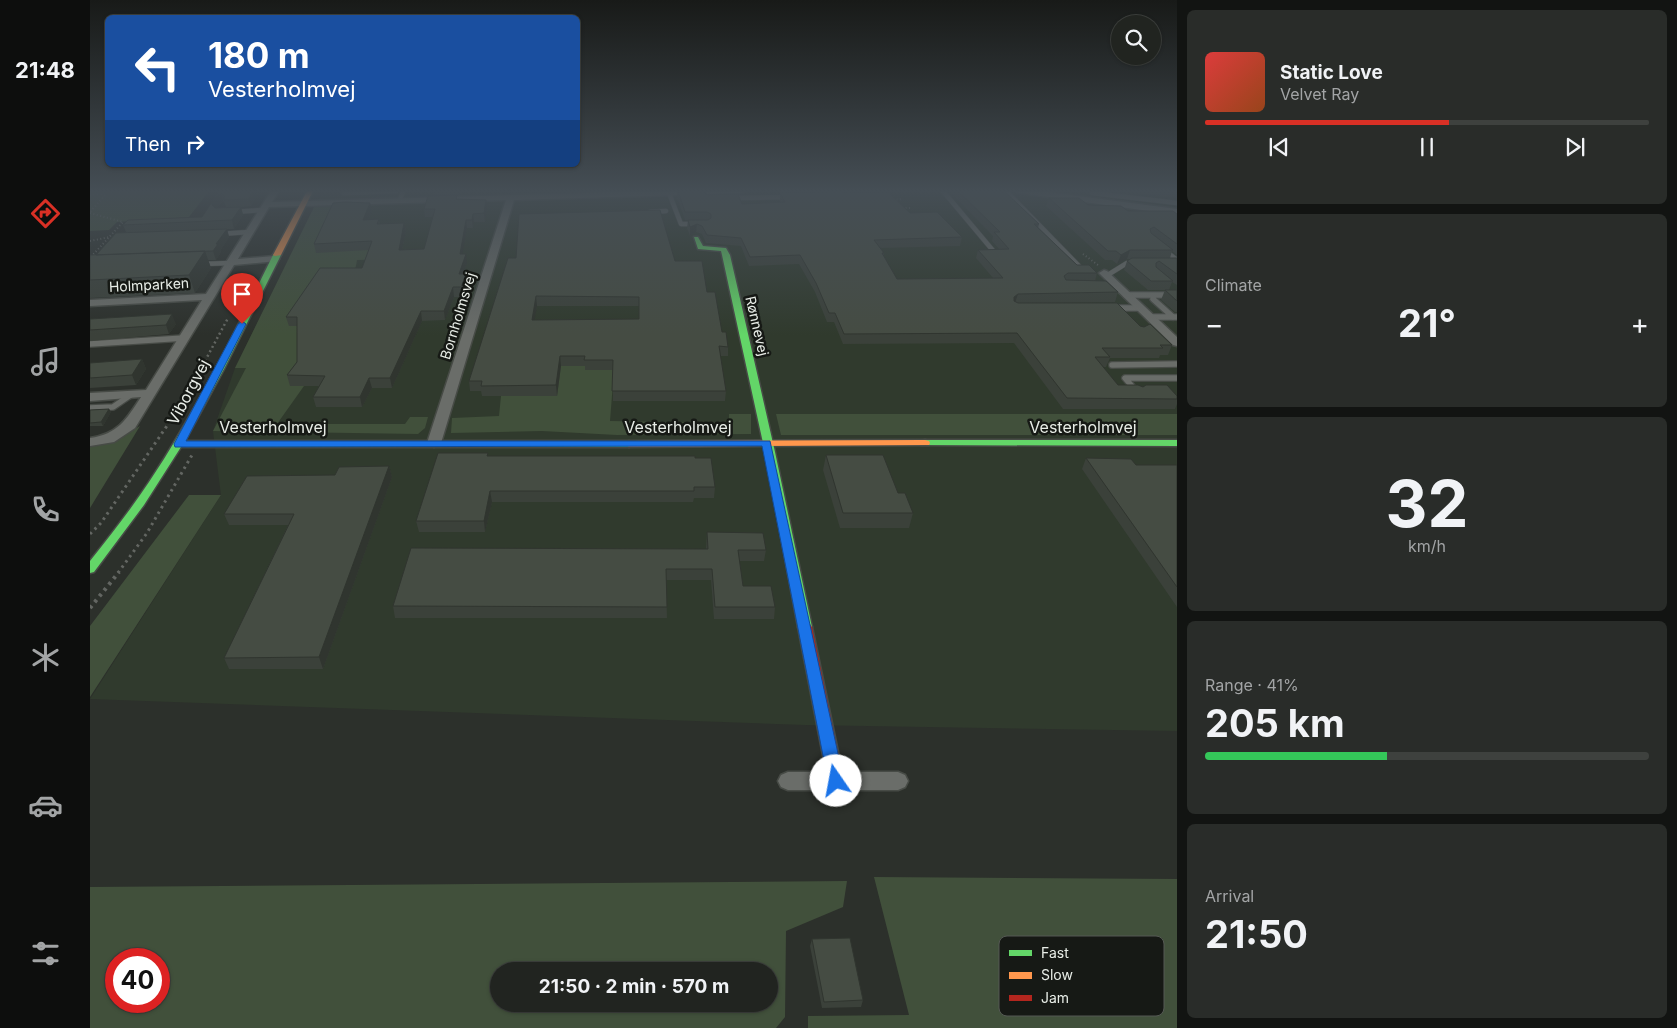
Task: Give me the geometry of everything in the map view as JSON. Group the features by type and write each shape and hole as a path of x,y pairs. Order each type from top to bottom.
{"street":[{"name":"Holmparken","path":"90,442 109,439 130,425 245,239"},
{"name":"Viborgvej","path":"90,569 139,504 179,444 285,239"},
{"name":"Bornholmsvej","path":"434,443 499,239"},
{"name":"Rønnevej","path":"696,239 700,248 724,249 748,352 766,443"},
{"name":"Holmparken","path":"231,262 274,259"},
{"path":"1109,280 1177,343"},
{"name":"Holmparken","path":"90,303 209,297"},
{"path":"90,397 151,393"},
{"path":"766,443 836,781"},
{"name":"Vesterholmvej","path":"179,444 1177,443"},
{"path":"788,781 898,781"}],"lane":[{"path":"983,239 995,254"},
{"path":"1053,239 1079,266"},
{"path":"1157,244 1177,261"},
{"path":"1169,263 1177,261"},
{"name":"Holmparken","path":"192,264 231,262"},
{"path":"1109,280 1126,263 1143,263"},
{"path":"1170,286 1177,294"},
{"path":"1126,295 1177,294"},
{"path":"1153,299 1175,317"},
{"path":"1106,306 1138,306 1115,308 1106,306"},
{"path":"1115,308 1121,314"},
{"path":"1149,317 1175,317"},
{"path":"90,344 184,338"},
{"path":"1112,365 1177,364"},
{"path":"1138,393 1125,378 1177,378"},
{"path":"90,408 113,407 132,394"}],"path":[{"path":"90,258 107,239"},
{"path":"201,368 228,318"},
{"path":"90,534 100,524 155,446 183,401"}],"shaded area":[{"path":"298,239 357,239 361,243 404,241 399,259 357,260 352,278 321,327 303,364 290,385 304,386 277,424 405,424 410,417 428,417 425,428 418,434 213,431 246,368 235,368"},
{"path":"299,239 1177,239 1177,731 805,725 90,699 221,495 213,431 235,368"},
{"path":"533,366 585,366 585,370 614,370 610,421 729,423 729,414 751,414 751,434 617,435 542,431 451,433 452,418 499,416 501,396 557,396"},
{"path":"776,414 1177,414 1177,435 781,435"},
{"path":"140,426 90,508 90,445 117,440"},
{"path":"189,495 221,495 90,697 90,626"},
{"path":"874,877 1177,879 1177,1028 808,1028 808,1016 909,1015"},
{"path":"847,881 843,907 786,931 785,1017 776,1028 90,1028 90,887"}],"building":[{"path":"111,239 220,239 213,251 96,255"},
{"path":"316,239 401,239 399,250 424,249 427,239 463,239 460,254 466,254 459,274 466,274 461,287 453,287 444,311 421,311 390,378 369,378 360,397 313,397 325,376 287,375 297,362 297,317 286,317 320,268 362,268 372,241 314,244"},
{"path":"517,239 669,239 675,261 702,261 707,292 715,292 722,332 726,332 728,347 719,346 726,391 612,391 613,360 584,360 585,356 560,356 556,385 481,386 482,381 469,381 508,258 516,258","holes":["536,296 639,297 639,319 532,320"]},
{"path":"741,239 904,239 874,240 884,253 882,253 897,279 1003,278 978,250 1009,249 1000,239 1050,239 1077,265 1089,265 1097,273 1068,273 1064,276 1066,280 1106,281 1118,292 1018,294 1014,297 1014,301 1018,303 1117,303 1140,326 1144,327 1150,324 1172,345 1160,345 1163,348 1102,348 1110,357 1095,357 1118,385 1138,385 1143,387 1146,385 1167,385 1177,396 1177,399 1067,398 1017,333 844,334 835,313 829,313 816,283 800,255 750,257"},
{"path":"1095,239 1159,239 1173,250 1130,250 1121,255 1116,251 1108,251"},
{"path":"1170,239 1177,239 1177,244"},
{"path":"205,251 189,275 90,280 90,255"},
{"path":"1132,258 1177,258 1177,274 1159,261 1156,263 1156,267 1173,281 1151,281 1127,261"},
{"path":"1165,290 1177,290 1177,301"},
{"path":"172,314 166,325 90,330 90,319"},
{"path":"142,359 132,375 90,378 90,363"},
{"path":"109,409 101,422 90,423 90,410"},
{"path":"438,453 488,453 487,456 695,456 695,458 711,458 715,487 694,487 694,491 490,491 484,521 416,521"},
{"path":"826,455 883,455 898,493 905,493 913,513 843,513"},
{"path":"1086,458 1131,459 1136,465 1177,465 1177,587"},
{"path":"389,466 319,657 224,658 294,514 224,514 247,476 335,475 339,467"},
{"path":"707,532 763,533 766,550 738,550 743,586 771,586 775,607 715,607 712,569 666,569 667,607 393,606 411,548 708,549"},
{"path":"850,938 863,1000 824,1002 812,939"}],"traffic: fast":[{"path":"696,239 700,248 724,249 726,255 770,452 805,627"},
{"path":"90,569 140,503 173,453 220,369 277,255"},
{"path":"925,443 1177,443"},
{"path":"179,444 629,444"}],"traffic: slow":[{"path":"277,255 285,239"},
{"path":"629,444 925,443"}],"traffic: jam":[{"path":"805,627 836,781"}],"route":[{"path":"242,324 179,444 766,443 770,452 836,781"}]}
